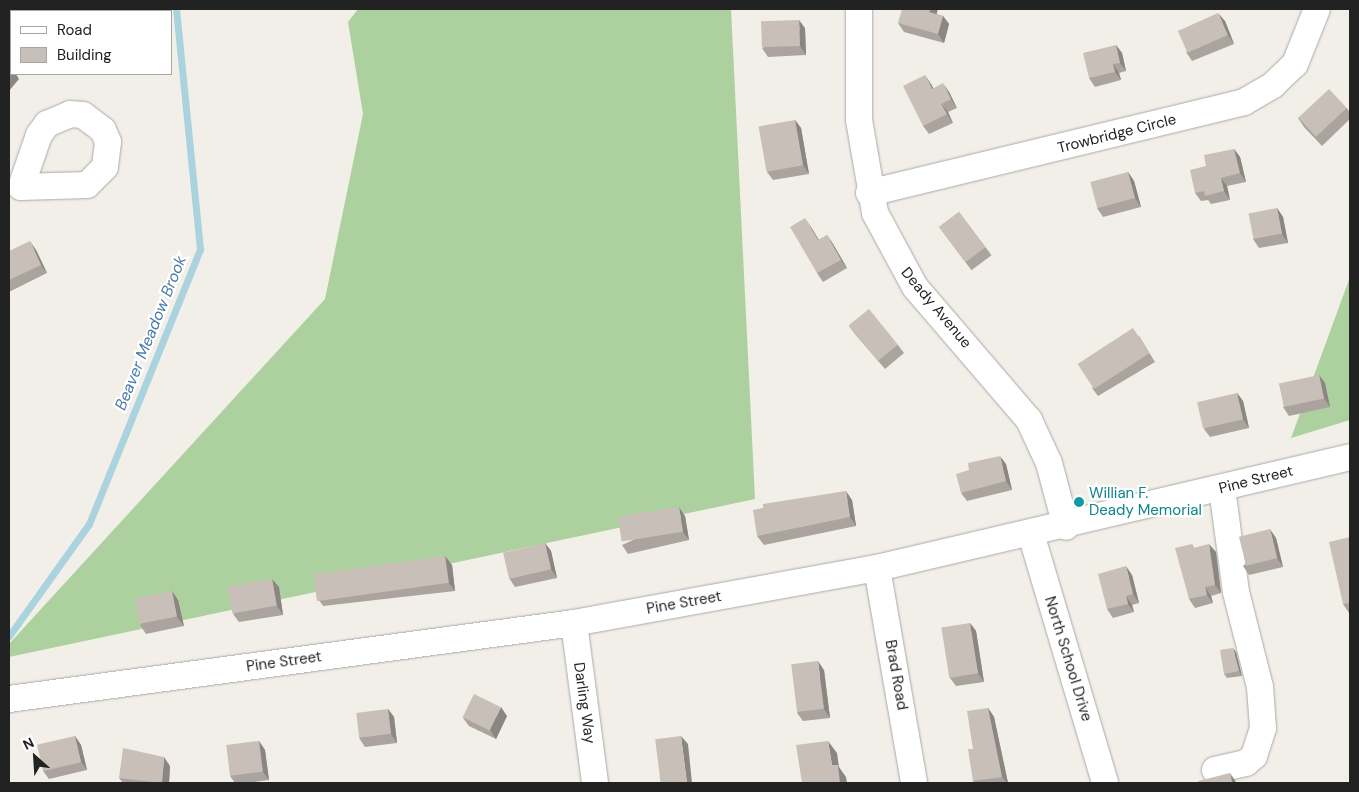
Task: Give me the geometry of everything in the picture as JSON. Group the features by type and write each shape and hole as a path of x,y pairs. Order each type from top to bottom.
{"street":[{"name":"Deady Avenue","path":"858,9 859,120 869,193 885,236 915,286 1029,420 1049,463 1066,527"},
{"name":"Trowbridge Circle","path":"869,193 1244,102 1273,85 1295,64 1317,9"},
{"name":"Pine Street","path":"9,699 574,623 877,568 1066,527 1350,457"},
{"path":"1215,770 1246,763 1254,756 1263,728 1260,687 1236,592 1222,488"},
{"name":"North School Drive","path":"1031,534 1105,783"},
{"name":"Brad Road","path":"877,568 914,783"},
{"name":"Darling Way","path":"574,623 595,783"}],"green space":[{"path":"358,9 731,9 755,499 9,657 9,644 325,299 363,114 348,22"},
{"path":"1350,277 1350,420 1291,438"}],"building":[{"path":"79,9 97,9 97,10"},
{"path":"902,9 930,9 929,12 943,16 938,34 898,23"},
{"path":"1218,13 1228,35 1188,53 1178,31"},
{"path":"799,20 800,46 762,47 761,21"},
{"path":"1116,45 1120,63 1113,64 1115,72 1089,78 1083,53"},
{"path":"925,75 932,89 943,83 951,99 941,104 947,114 923,126 903,86"},
{"path":"1329,89 1347,108 1316,137 1298,118"},
{"path":"795,120 803,165 767,172 759,126"},
{"path":"1234,149 1240,173 1221,178 1224,191 1205,196 1204,191 1195,193 1190,170 1206,166 1204,155"},
{"path":"1128,172 1135,198 1097,208 1090,182"},
{"path":"1277,208 1282,234 1253,239 1249,214"},
{"path":"959,212 985,247 966,262 939,227"},
{"path":"805,218 818,240 827,235 841,260 817,273 790,227"},
{"path":"30,241 41,265 9,280 9,251"},
{"path":"869,309 898,345 878,361 849,325"},
{"path":"1133,328 1149,353 1094,389 1078,364"},
{"path":"1319,375 1324,398 1284,407 1279,384"},
{"path":"1237,393 1243,419 1203,429 1197,402"},
{"path":"1000,456 1006,481 961,493 956,474 969,470 968,463"},
{"path":"846,491 850,517 757,536 753,510 763,508 763,504"},
{"path":"679,507 683,532 622,541 618,517"},
{"path":"1270,529 1277,558 1246,566 1239,537"},
{"path":"1350,537 1350,603 1343,604 1329,542"},
{"path":"545,543 551,569 509,579 503,553"},
{"path":"1192,544 1193,548 1209,544 1215,585 1205,587 1207,595 1189,599 1175,548"},
{"path":"445,556 449,583 317,601 313,575"},
{"path":"1126,566 1133,594 1126,596 1128,604 1107,609 1098,574"},
{"path":"272,579 277,606 232,613 228,587"},
{"path":"172,591 177,617 140,624 135,598"},
{"path":"970,623 978,673 949,678 941,628"},
{"path":"1233,648 1239,671 1224,674 1220,650"},
{"path":"818,661 824,709 797,712 791,664"},
{"path":"474,694 501,707 490,731 463,717"},
{"path":"988,708 1002,777 973,781 968,749 973,749 967,711"},
{"path":"388,709 391,734 359,738 356,713"},
{"path":"75,736 81,762 43,771 37,745"},
{"path":"681,736 687,783 661,783 655,739"},
{"path":"259,741 263,772 230,776 226,745"},
{"path":"828,741 832,765 838,765 840,783 802,783 796,745"},
{"path":"123,748 164,757 162,783 119,778"},
{"path":"1230,773 1232,783 1198,783 1198,781"}],"waterway":[{"name":"Beaver Meadow Brook","path":"9,636 89,524 200,249 176,9"}],"place":[{"name":"Willian F. Deady Memorial","path":"1079,502"}]}
